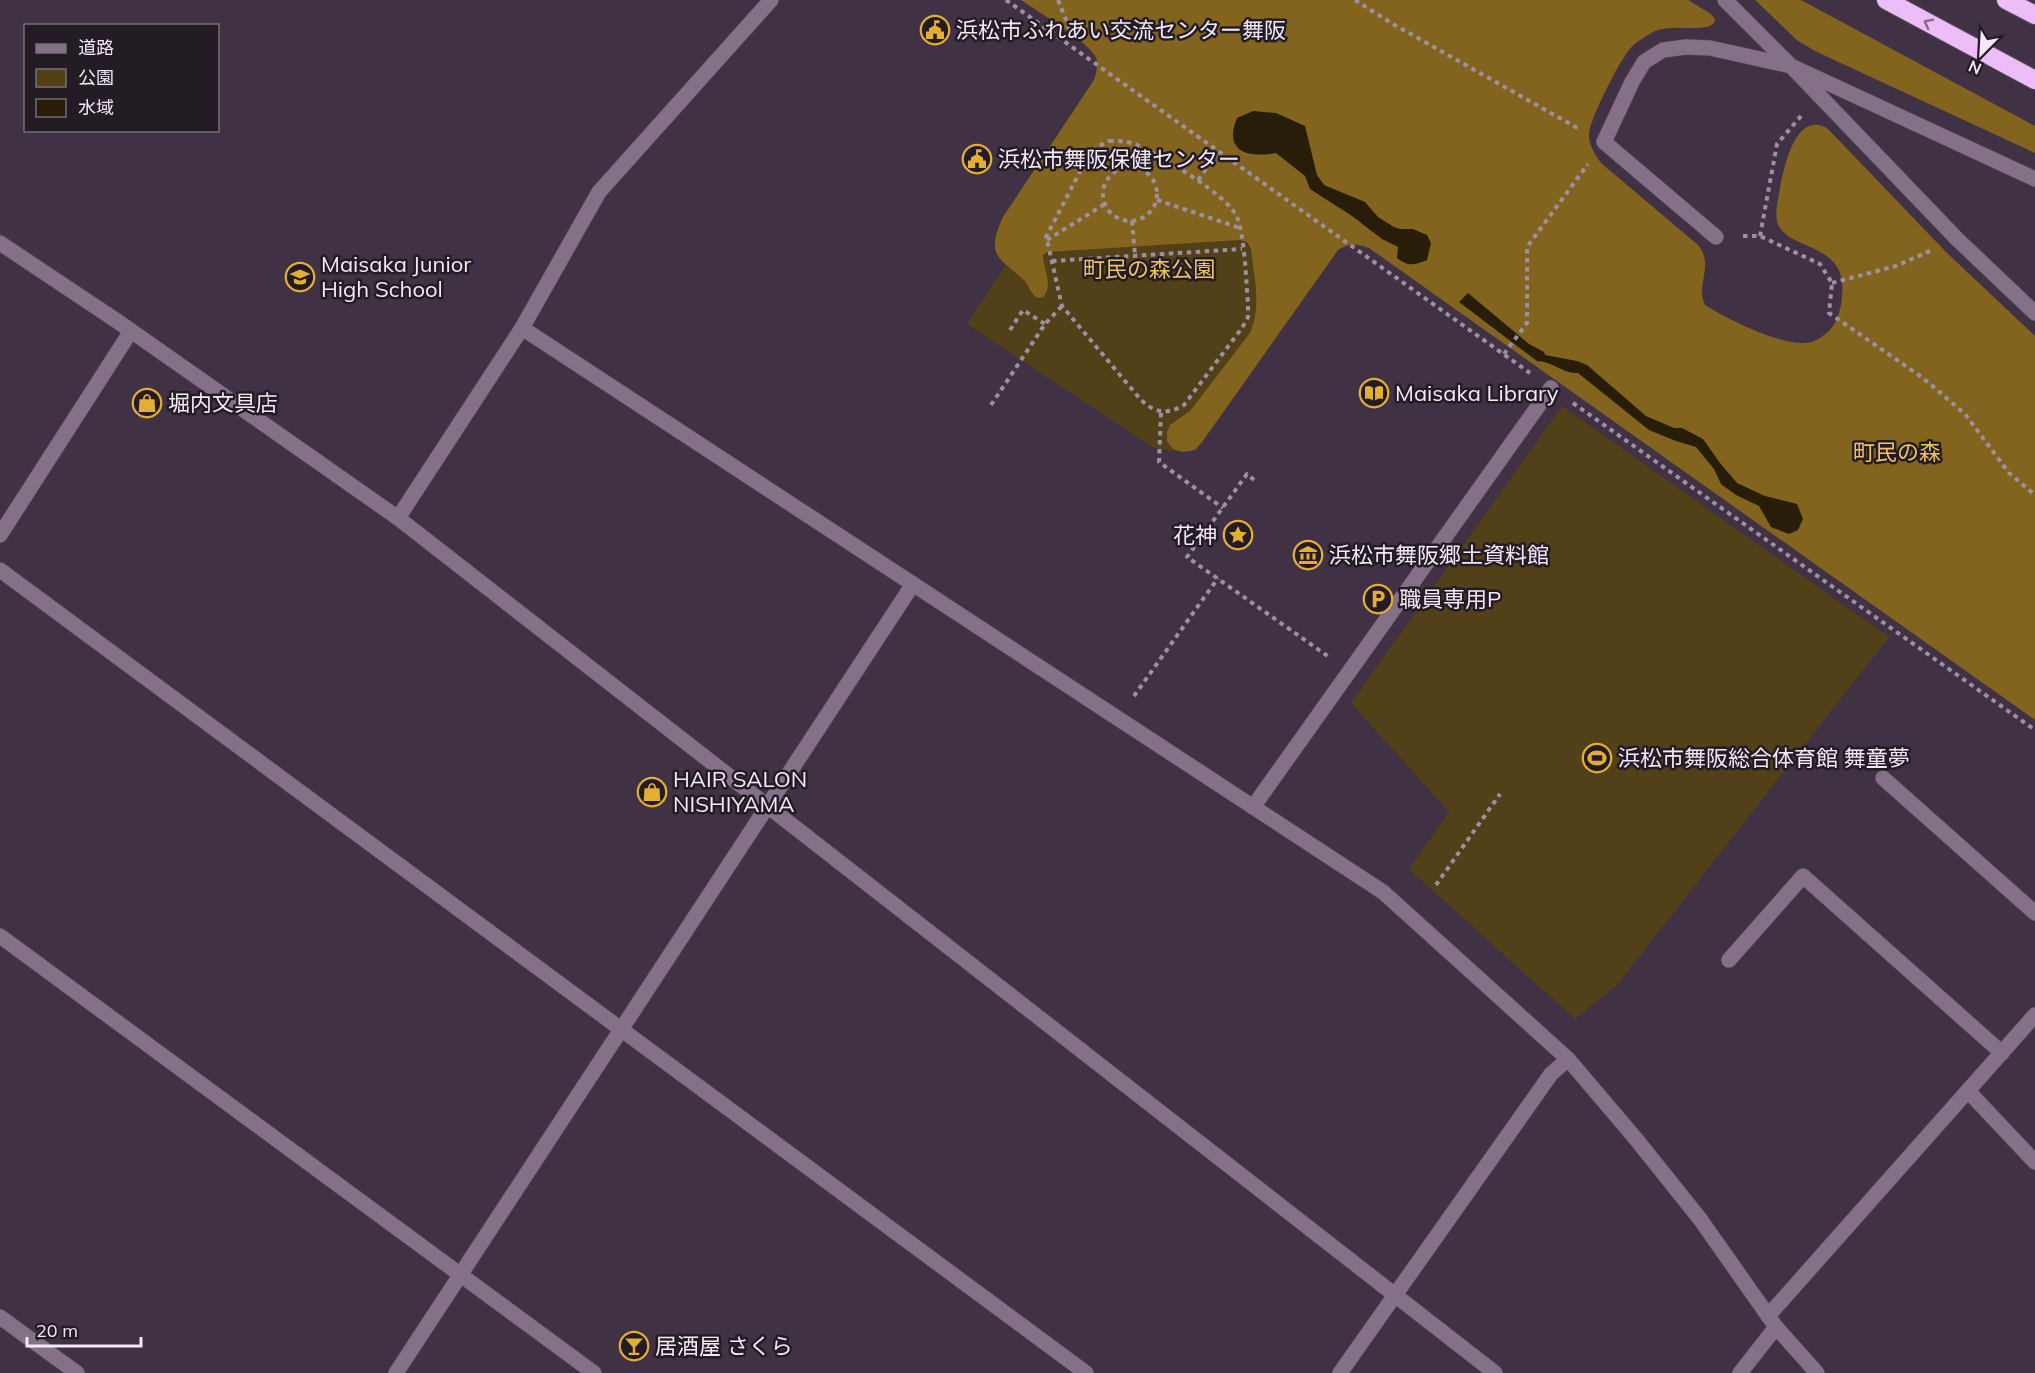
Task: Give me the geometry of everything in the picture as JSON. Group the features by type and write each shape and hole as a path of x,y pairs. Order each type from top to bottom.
{"highway":[{"path":"1886,0 2035,80"},
{"path":"2006,0 2035,15"}],"street":[{"path":"398,518 522,328 599,192 771,0"},
{"path":"1725,0 1820,95 1957,239 2035,313"},
{"path":"1716,237 1604,142 1644,62 1664,50 1686,47 1710,48 1791,66 2035,179"},
{"path":"0,243 131,331 398,518 1495,1373"},
{"path":"522,328 1383,891 1568,1059 1700,1219 1772,1322 1817,1373"},
{"path":"0,535 131,331"},
{"path":"1253,807 1551,388"},
{"path":"0,570 1086,1373"},
{"path":"396,1373 913,584"},
{"path":"1883,778 2035,913"},
{"path":"1729,960 1803,876 2002,1053"},
{"path":"0,936 594,1373"},
{"path":"1740,1373 1772,1322 2035,1015"},
{"path":"1340,1373 1551,1074 1568,1059"},
{"path":"1968,1091 2035,1162"},
{"path":"0,1317 77,1373"}],"path":[{"path":"1006,0 2035,730"},
{"path":"1059,0 1069,27 1062,39"},
{"path":"1354,0 1604,142 1527,246 1527,323 1504,354"},
{"path":"1760,236 1777,144 1820,95"},
{"path":"1109,141 1136,144 1198,180 1237,215 1248,316 1242,328 1184,405 1173,411 1161,413 1150,408 1141,400 1062,306 1046,237 1088,156 1097,147 1109,141"},
{"path":"1198,180 1219,151"},
{"path":"1134,166 1144,171 1152,178 1157,189 1157,200 1152,210 1132,221 1112,214 1105,204 1103,193 1106,182 1112,173 1122,168 1134,166"},
{"path":"1157,200 1240,228"},
{"path":"1047,240 1105,204"},
{"path":"1132,221 1135,255"},
{"path":"1716,237 1760,236 1820,264 1832,283 1829,313 1923,378 1965,414 2009,473 2035,495"},
{"path":"1832,283 1896,266 1957,239"},
{"path":"1052,261 1242,249"},
{"path":"992,405 1045,324 1062,306"},
{"path":"1010,330 1023,310 1045,324"},
{"path":"1161,413 1159,462 1223,508"},
{"path":"1254,480 1247,474 1188,557 1349,671"},
{"path":"1118,719 1218,579"},
{"path":"1436,885 1500,794"}],"green space":[{"name":"町民の森","path":"1021,0 1688,0 1711,14 1715,19 1710,26 1662,29 1648,35 1631,47 1612,78 1594,116 1589,133 1592,149 1601,163 1698,245 1705,260 1702,290 1705,305 1726,317 1778,339 1806,343 1821,337 1830,330 1835,322 1842,301 1842,279 1836,266 1827,257 1784,233 1778,224 1776,215 1789,155 1800,133 1808,127 1817,125 1828,129 1946,252 2035,336 2035,720 1369,248 1353,245 1338,250 1202,442 1195,450 1183,452 1173,449 1167,441 1170,425 1190,411 1250,333 1254,323 1256,302 1251,249 1247,242 1240,240 1047,252 1043,255 1043,260 1048,288 1043,297 1035,296 1023,279 997,254 995,239 1003,217 1094,80 1097,63 1096,57 1083,43"},
{"path":"1755,0 1801,0 2035,126 2035,153 1817,52 1798,41"},
{"name":"町民の森公園","path":"1087,47 1369,248 1353,245 1338,250 1202,442 1191,450 1174,451 1154,448 967,324 1005,266 995,248 997,231 1003,217 1094,80 1096,63"},
{"name":"浜松市舞阪総合体育館 舞童夢","path":"1562,406 1889,637 1618,984 1575,1019 1409,869 1449,812 1351,703"}],"water":[{"path":"1253,111 1276,113 1305,126 1317,175 1324,185 1365,202 1378,217 1394,227 1413,229 1427,235 1431,243 1427,260 1412,264 1397,258 1398,247 1382,239 1310,189 1305,176 1276,153 1256,154 1241,150 1233,139 1237,118"},
{"path":"1468,293 1545,355 1587,365 1646,416 1674,428 1682,428 1703,439 1737,483 1765,496 1797,504 1803,519 1798,530 1789,534 1771,527 1759,506 1736,495 1721,484 1714,469 1696,447 1649,430 1578,373 1567,372 1548,363 1537,361 1459,302"}],"place":[{"name":"浜松市ふれあい交流センター舞阪","path":"935,30"},
{"name":"浜松市舞阪保健センター","path":"977,159"},
{"name":"Maisaka Junior High School","path":"300,277"},
{"name":"Maisaka Library","path":"1374,393"},
{"name":"堀内文具店","path":"147,403"},
{"name":"花神","path":"1238,535"},
{"name":"浜松市舞阪郷土資料館","path":"1308,555"},
{"name":"職員専用P","path":"1378,599"},
{"name":"浜松市舞阪総合体育館 舞童夢","path":"1597,758"},
{"name":"HAIR SALON NISHIYAMA","path":"652,792"},
{"name":"居酒屋 さくら","path":"634,1346"}]}
